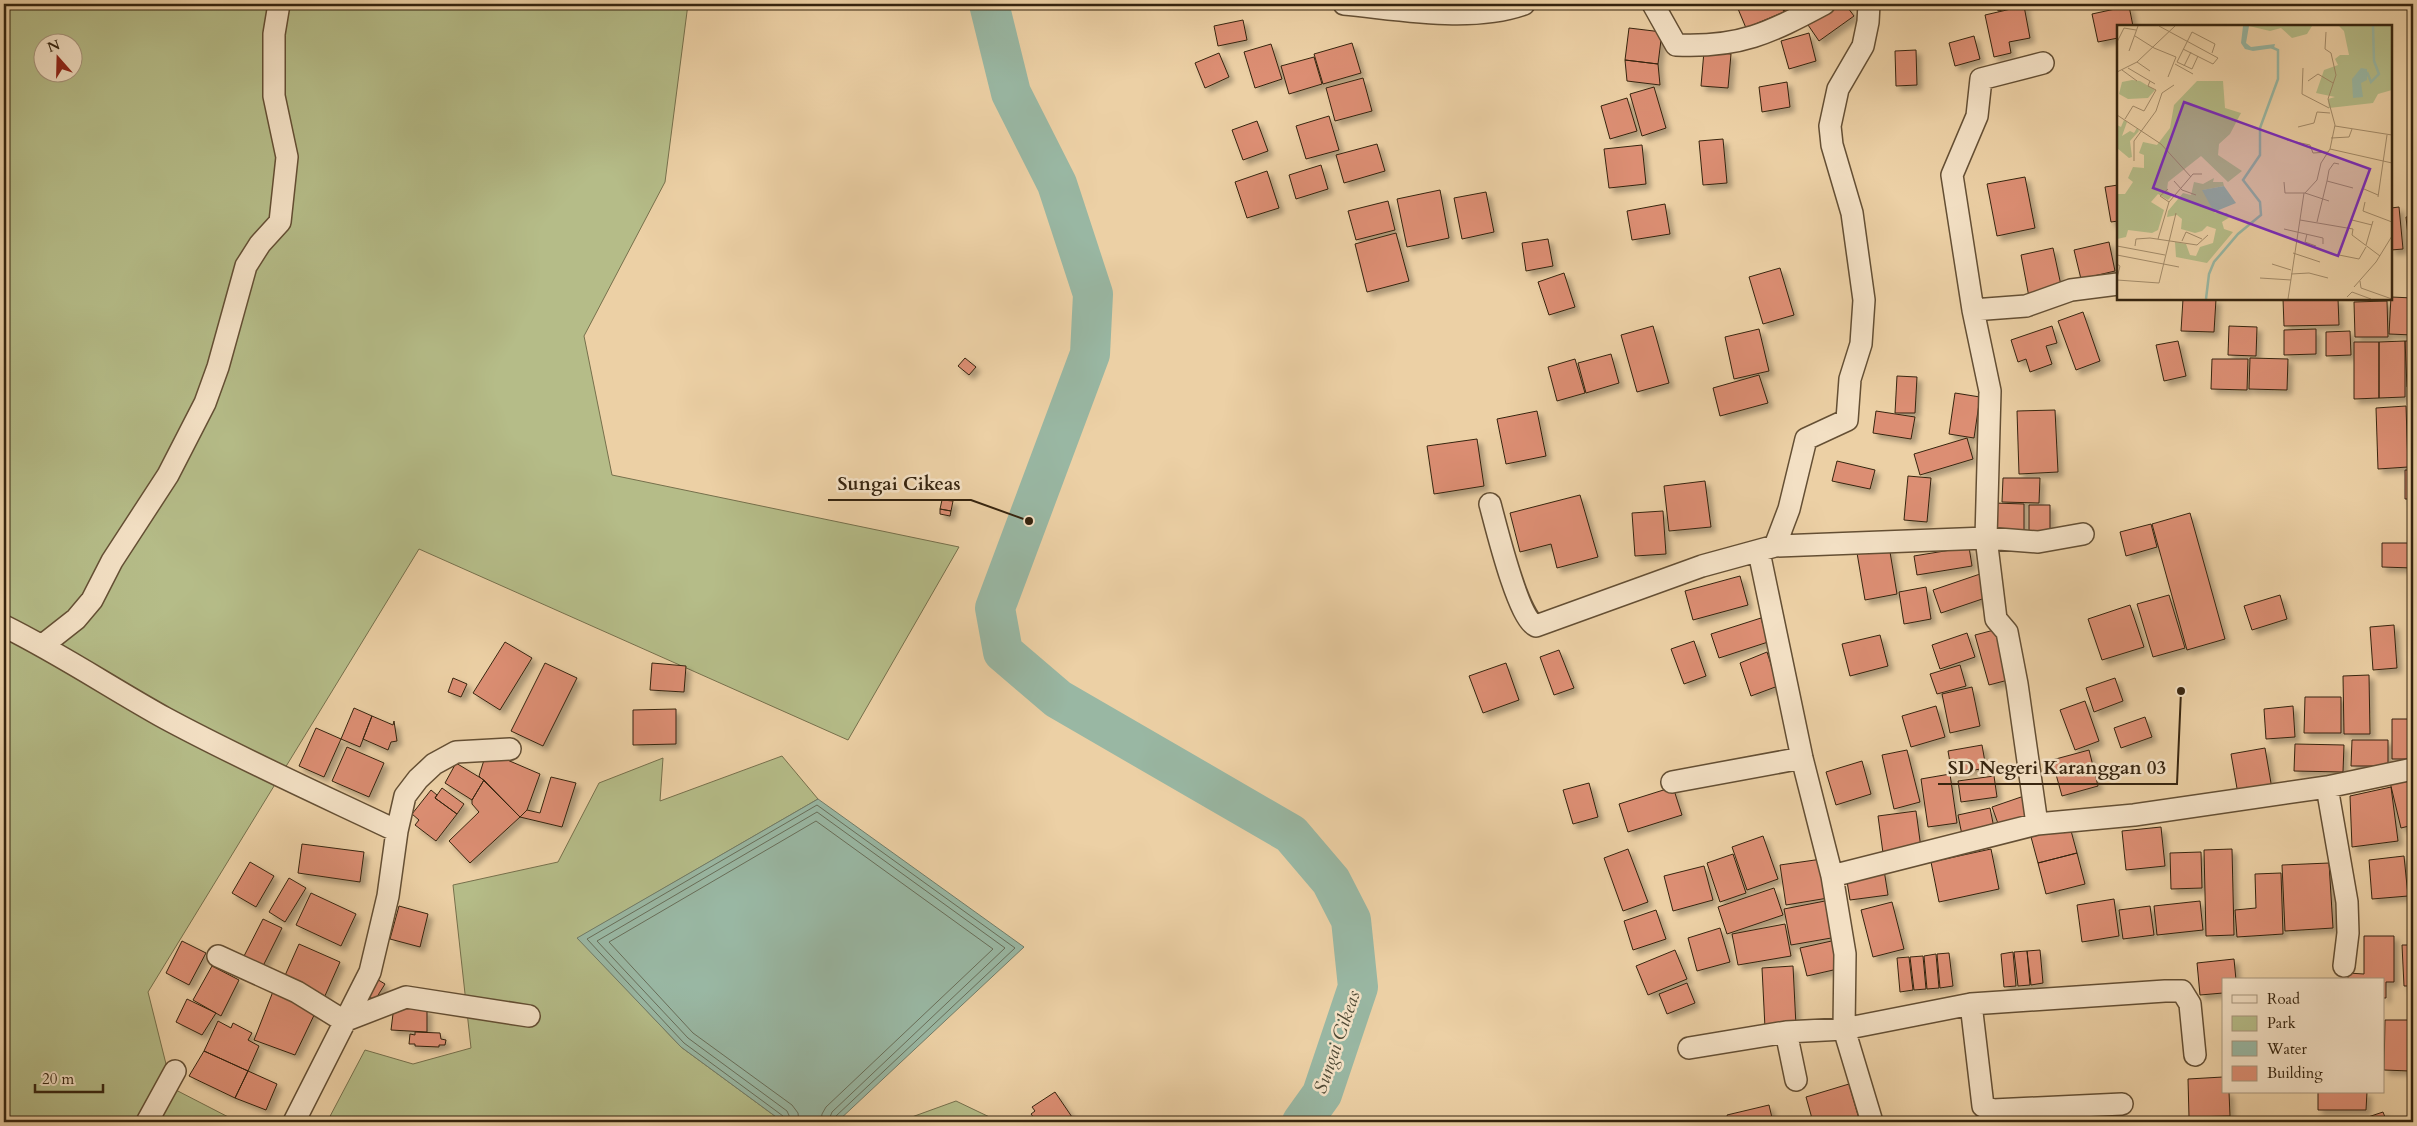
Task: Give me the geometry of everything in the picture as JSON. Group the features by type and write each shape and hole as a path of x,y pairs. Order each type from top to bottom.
{"street":[{"path":"43,645 76,619 92,600 112,561 168,475 205,403 218,368 246,266 260,244 280,222 287,157 274,96 274,34 279,4"},
{"path":"1344,4 1464,13 1507,10 1524,4"},
{"path":"1653,4 1676,45 1701,46 1724,45 1755,37 1783,26 1824,4"},
{"path":"1869,4 1868,22 1863,46 1838,89 1830,132 1852,213 1857,240 1864,300 1862,344 1850,379 1847,420 1806,439 1789,509 1767,549 1802,758 1832,876 1845,954 1844,1029 1872,1122"},
{"path":"2037,824 2017,684 2007,632 1996,619 1986,538 1990,391 1973,310 1952,174 1977,116 1981,79 2043,63"},
{"path":"1973,310 2026,306 2070,290 2117,284"},
{"path":"1490,504 1512,582 1529,620 1536,626 1702,566 1767,549 1986,538 2038,542 2083,534"},
{"path":"4,626 43,645 165,718 268,770 397,831"},
{"path":"294,1122 370,972 388,896 397,831 405,796 418,778 434,764 456,752 510,749"},
{"path":"1672,782 1802,758"},
{"path":"1832,876 2037,824 2134,815 2327,787 2413,769"},
{"path":"2327,787 2347,902 2348,933 2344,966"},
{"path":"218,956 296,992 344,1021"},
{"path":"1688,1048 1786,1032 1844,1029 1971,1004 2182,991 2190,1004 2195,1055"},
{"path":"344,1021 406,997 528,1016"},
{"path":"1971,1004 1983,1106 1993,1110 2122,1104"},
{"path":"1786,1032 1796,1080"},
{"path":"146,1122 175,1070"}],"green space":[{"path":"4,4 688,4 665,182 584,336 612,475 959,547 848,740 419,549 148,992 172,1088 238,1122 4,1122"},
{"path":"782,756 818,799 578,938 681,1047 783,1122 327,1122 365,1050 413,1064 471,1048 453,885 558,862 599,783 663,758 660,801"},
{"path":"956,1101 1000,1122 898,1122"}],"water":[{"path":"818,799 1024,947 837,1122 783,1122 681,1047 577,938"}],"building":[{"path":"1736,4 1781,4 1784,12 1746,28"},
{"path":"1782,4 1805,4 1785,12"},
{"path":"1832,4 1845,4 1854,16 1819,41 1806,22"},
{"path":"1997,4 2029,4 1998,11"},
{"path":"2024,6 2030,38 2009,42 2011,53 1994,57 1985,15"},
{"path":"2129,6 2133,25 2117,25 2117,38 2098,42 2092,14"},
{"path":"1243,20 1247,40 1218,46 1214,26"},
{"path":"1629,28 1662,32 1658,64 1625,60"},
{"path":"1809,33 1816,61 1789,69 1781,41"},
{"path":"1974,36 1980,59 1955,66 1949,43"},
{"path":"1352,43 1361,73 1323,84 1314,54"},
{"path":"1271,44 1282,79 1255,88 1244,52"},
{"path":"1916,50 1917,85 1896,86 1895,51"},
{"path":"1704,51 1731,54 1728,88 1701,86"},
{"path":"1219,53 1229,77 1205,88 1195,63"},
{"path":"1314,57 1322,84 1289,94 1281,66"},
{"path":"1625,60 1658,64 1660,85 1627,81"},
{"path":"1363,78 1372,111 1335,121 1326,88"},
{"path":"1787,82 1790,107 1762,112 1759,87"},
{"path":"1654,87 1666,128 1642,136 1630,94"},
{"path":"1627,98 1637,131 1610,139 1601,106"},
{"path":"1329,116 1339,150 1306,159 1296,126"},
{"path":"1257,121 1268,151 1243,160 1232,130"},
{"path":"1723,139 1727,183 1703,185 1699,141"},
{"path":"1377,144 1385,171 1344,183 1336,155"},
{"path":"1642,145 1646,184 1609,188 1604,149"},
{"path":"1321,165 1328,189 1296,199 1289,175"},
{"path":"1267,171 1279,208 1247,218 1235,182"},
{"path":"2025,177 2035,228 1997,236 1987,184"},
{"path":"2117,185 2117,221 2111,222 2105,187"},
{"path":"1440,190 1449,238 1407,247 1397,199"},
{"path":"1486,192 1494,232 1462,239 1454,198"},
{"path":"1388,201 1395,230 1356,240 1348,211"},
{"path":"1665,204 1670,234 1632,240 1627,211"},
{"path":"2399,207 2403,249 2392,250 2392,208"},
{"path":"2413,216 2413,245 2409,245 2406,217"},
{"path":"1396,233 1409,281 1367,292 1355,244"},
{"path":"1548,239 1553,266 1526,271 1522,243"},
{"path":"2109,242 2115,271 2081,279 2074,250"},
{"path":"2053,248 2062,290 2029,297 2021,255"},
{"path":"1780,268 1794,315 1763,324 1749,277"},
{"path":"1564,273 1575,307 1549,315 1538,282"},
{"path":"2392,297 2413,298 2413,335 2389,334"},
{"path":"2183,300 2216,300 2214,332 2181,331"},
{"path":"2283,300 2338,300 2339,325 2284,326"},
{"path":"2387,301 2388,337 2355,337 2354,302"},
{"path":"2083,312 2100,361 2076,370 2058,321"},
{"path":"1653,326 1669,383 1637,392 1621,335"},
{"path":"2052,326 2057,343 2046,346 2052,364 2030,372 2026,359 2018,362 2011,340"},
{"path":"2229,326 2257,327 2256,356 2228,355"},
{"path":"1759,329 1769,371 1734,379 1725,337"},
{"path":"2316,329 2316,354 2284,355 2284,330"},
{"path":"2350,331 2351,355 2326,356 2326,332"},
{"path":"2178,341 2186,376 2164,381 2156,345"},
{"path":"2405,341 2405,397 2379,398 2379,342"},
{"path":"2405,341 2413,341 2413,387 2407,387"},
{"path":"2354,342 2379,342 2379,398 2354,399"},
{"path":"1611,354 1619,383 1586,393 1578,363"},
{"path":"965,358 976,367 969,375 958,366"},
{"path":"2250,358 2288,359 2287,390 2249,389"},
{"path":"1575,359 1585,393 1557,401 1548,367"},
{"path":"2212,359 2248,359 2247,390 2211,389"},
{"path":"1759,375 1768,403 1720,416 1713,388"},
{"path":"1897,376 1917,377 1915,413 1895,413"},
{"path":"1955,393 1980,397 1974,438 1949,434"},
{"path":"2406,406 2408,467 2378,469 2376,408"},
{"path":"2055,410 2058,472 2019,474 2017,411"},
{"path":"1537,411 1546,456 1506,464 1497,419"},
{"path":"1876,411 1915,417 1911,439 1873,433"},
{"path":"2409,422 2413,422 2413,465 2410,465"},
{"path":"1967,438 1973,459 1920,475 1914,454"},
{"path":"1477,439 1484,486 1434,494 1427,446"},
{"path":"1837,461 1875,470 1870,489 1832,481"},
{"path":"2405,470 2413,470 2413,499 2405,499"},
{"path":"1908,476 1931,478 1927,522 1904,520"},
{"path":"2003,478 2040,478 2039,503 2002,502"},
{"path":"1705,481 1711,527 1669,531 1664,486"},
{"path":"1580,495 1598,557 1557,568 1551,544 1520,552 1510,513"},
{"path":"942,500 953,501 951,511 940,509"},
{"path":"1994,503 2024,504 2024,536 1994,536"},
{"path":"2408,504 2413,504 2413,539 2408,539"},
{"path":"2029,505 2050,505 2050,536 2029,536"},
{"path":"940,509 951,511 950,516 940,514"},
{"path":"1663,511 1666,554 1635,556 1632,513"},
{"path":"2190,513 2225,639 2187,650 2152,524"},
{"path":"2151,524 2157,547 2126,556 2120,532"},
{"path":"2382,543 2413,543 2413,568 2382,567"},
{"path":"1889,546 1897,594 1865,600 1856,547"},
{"path":"1969,547 1972,566 1917,575 1914,556"},
{"path":"1983,573 1991,596 1941,613 1933,590"},
{"path":"1740,576 1748,605 1693,620 1685,591"},
{"path":"1926,587 1931,619 1904,624 1899,592"},
{"path":"2169,595 2185,648 2153,657 2137,604"},
{"path":"2280,595 2287,619 2252,630 2244,606"},
{"path":"2130,605 2144,647 2102,660 2088,619"},
{"path":"1761,618 1768,642 1719,658 1711,634"},
{"path":"2394,625 2397,668 2373,670 2370,627"},
{"path":"1998,629 2012,679 1989,685 1975,635"},
{"path":"1967,633 1975,657 1940,669 1932,645"},
{"path":"1880,635 1888,666 1850,676 1842,644"},
{"path":"1694,641 1706,676 1684,684 1671,649"},
{"path":"505,642 532,658 500,710 473,693"},
{"path":"1559,650 1574,688 1554,695 1540,657"},
{"path":"1767,652 1778,686 1751,696 1740,663"},
{"path":"545,663 577,678 543,746 511,731"},
{"path":"652,663 686,666 684,692 650,690"},
{"path":"1506,663 1519,700 1483,713 1469,676"},
{"path":"1960,665 1966,686 1937,694 1930,674"},
{"path":"2369,675 2370,734 2344,734 2343,676"},
{"path":"453,678 467,684 461,697 448,692"},
{"path":"2115,678 2123,701 2094,712 2086,688"},
{"path":"1972,687 1980,726 1950,733 1942,694"},
{"path":"2305,697 2341,697 2341,733 2304,733"},
{"path":"2085,701 2099,741 2075,750 2060,710"},
{"path":"1936,706 1945,737 1911,747 1902,716"},
{"path":"2293,706 2295,737 2266,739 2264,709"},
{"path":"354,708 372,716 360,747 341,739"},
{"path":"676,709 676,744 633,745 633,710"},
{"path":"372,716 393,725 394,721 397,741 391,742 388,750 363,739"},
{"path":"2145,717 2152,737 2121,748 2114,728"},
{"path":"2392,719 2413,719 2413,759 2392,759"},
{"path":"316,728 341,739 324,777 299,766"},
{"path":"2352,740 2388,740 2388,766 2351,766"},
{"path":"2295,744 2344,745 2343,772 2294,771"},
{"path":"1982,745 1986,768 1952,774 1948,751"},
{"path":"347,747 384,763 369,797 332,781"},
{"path":"2265,748 2272,789 2238,794 2231,754"},
{"path":"1907,750 1920,802 1894,809 1882,755"},
{"path":"2089,750 2098,786 2062,796 2052,760"},
{"path":"505,759 540,774 527,810 520,817 479,776 484,760"},
{"path":"1862,761 1871,794 1836,805 1826,772"},
{"path":"456,763 484,780 472,800 445,783"},
{"path":"2413,773 2413,825 2401,828 2389,778"},
{"path":"1950,774 1957,823 1928,827 1921,779"},
{"path":"1994,776 1997,797 1961,802 1958,781"},
{"path":"551,777 576,783 562,827 520,817 527,810 540,813"},
{"path":"484,780 520,817 470,863 449,841 479,812 472,804 472,800"},
{"path":"1589,783 1598,817 1573,824 1563,790"},
{"path":"1673,787 1682,815 1628,832 1619,804"},
{"path":"2391,787 2398,841 2352,847 2350,796"},
{"path":"442,788 464,804 457,814 435,798"},
{"path":"431,790 437,795 435,798 457,814 436,841 415,825 419,820 412,814"},
{"path":"2024,796 2031,817 2000,829 1992,807"},
{"path":"1990,808 1994,828 1962,835 1958,815"},
{"path":"1916,811 1921,848 1883,853 1878,816"},
{"path":"2070,827 2077,853 2038,863 2031,837"},
{"path":"2161,827 2165,866 2126,870 2122,831"},
{"path":"1763,836 1778,879 1747,890 1732,847"},
{"path":"302,844 364,852 360,882 298,873"},
{"path":"1628,849 1648,902 1623,911 1604,858"},
{"path":"1991,849 1999,889 1939,902 1931,862"},
{"path":"2232,849 2234,935 2206,936 2204,850"},
{"path":"2201,852 2202,888 2171,889 2170,853"},
{"path":"2077,853 2085,884 2046,894 2038,863"},
{"path":"1733,854 1746,893 1720,902 1707,863"},
{"path":"2404,856 2408,896 2372,899 2369,860"},
{"path":"1822,859 1828,898 1786,905 1780,865"},
{"path":"250,862 274,876 256,907 232,893"},
{"path":"2329,863 2333,928 2285,931 2282,865"},
{"path":"1704,866 1713,900 1673,911 1664,876"},
{"path":"1884,870 1888,895 1850,900 1846,875"},
{"path":"2281,873 2283,934 2237,937 2235,910 2256,908 2255,874"},
{"path":"289,878 306,888 285,922 269,912"},
{"path":"1774,888 1783,915 1727,934 1718,907"},
{"path":"311,893 356,914 341,946 296,925"},
{"path":"2114,899 2119,936 2082,942 2077,905"},
{"path":"1830,900 1837,937 1791,945 1784,909"},
{"path":"2200,901 2203,930 2157,935 2154,906"},
{"path":"1892,902 1904,949 1873,957 1861,910"},
{"path":"399,906 428,914 420,947 390,939"},
{"path":"2150,906 2154,935 2123,939 2119,910"},
{"path":"1656,910 1666,939 1633,950 1624,921"},
{"path":"263,919 282,928 262,968 243,958"},
{"path":"1785,924 1791,956 1738,965 1732,934"},
{"path":"1720,928 1730,962 1697,971 1688,938"},
{"path":"2364,936 2394,936 2394,982 2386,982 2386,998 2384,998 2384,978 2348,978 2348,973 2364,974"},
{"path":"1836,940 1842,968 1807,976 1800,948"},
{"path":"182,941 206,953 189,985 166,973"},
{"path":"299,944 340,962 324,998 283,980"},
{"path":"2402,945 2413,945 2413,986 2404,986"},
{"path":"1675,950 1687,979 1648,995 1636,966"},
{"path":"2040,950 2043,983 2031,985 2027,951"},
{"path":"2027,951 2030,985 2018,986 2014,952"},
{"path":"2013,952 2016,986 2004,987 2001,954"},
{"path":"1949,953 1953,986 1940,988 1937,954"},
{"path":"1936,954 1939,988 1927,989 1924,956"},
{"path":"1923,956 1926,989 1914,990 1910,957"},
{"path":"1909,957 1913,990 1900,992 1897,958"},
{"path":"2234,959 2236,978 2222,978 2222,993 2200,995 2197,963"},
{"path":"212,966 239,980 221,1016 193,1000"},
{"path":"1793,966 1796,1026 1765,1028 1762,968"},
{"path":"375,978 385,984 375,1000 365,995"},
{"path":"1687,983 1695,1003 1667,1014 1659,994"},
{"path":"274,989 317,1009 295,1055 254,1040"},
{"path":"187,999 216,1013 202,1035 176,1022"},
{"path":"394,1006 427,1009 427,1032 391,1030"},
{"path":"2385,1020 2411,1020 2410,1071 2384,1070"},
{"path":"218,1021 231,1028 233,1023 252,1033 248,1040 259,1046 248,1071 204,1051"},
{"path":"415,1032 440,1033 441,1039 446,1040 445,1045 439,1045 439,1047 409,1044 410,1034 415,1035"},
{"path":"204,1051 248,1071 235,1098 189,1076"},
{"path":"248,1071 277,1084 266,1110 235,1098"},
{"path":"2222,1077 2222,1094 2229,1094 2230,1116 2189,1117 2188,1079"},
{"path":"1849,1084 1860,1122 1813,1122 1806,1097"},
{"path":"1055,1092 1072,1117 1064,1122 1037,1122 1031,1114 1035,1111 1032,1107"},
{"path":"2318,1094 2367,1094 2366,1110 2318,1110"},
{"path":"1769,1105 1773,1122 1729,1122 1727,1115"},
{"path":"2383,1112 2387,1122 2353,1122"},
{"path":"2122,1115 2122,1122 2083,1122 2082,1118"},
{"path":"2240,1119 2282,1119 2282,1122 2240,1122"}],"waterway":[{"name":"Sungai Cikeas","path":"989,4 1011,93 1057,184 1093,294 1090,354 995,608 1003,652 1058,699 1291,834 1331,881 1351,920 1358,987 1322,1094 1302,1122"}],"place":[{"name":"Sungai Cikeas","path":"1029,521"},
{"name":"SD Negeri Karanggan 03","path":"2181,691"}]}
